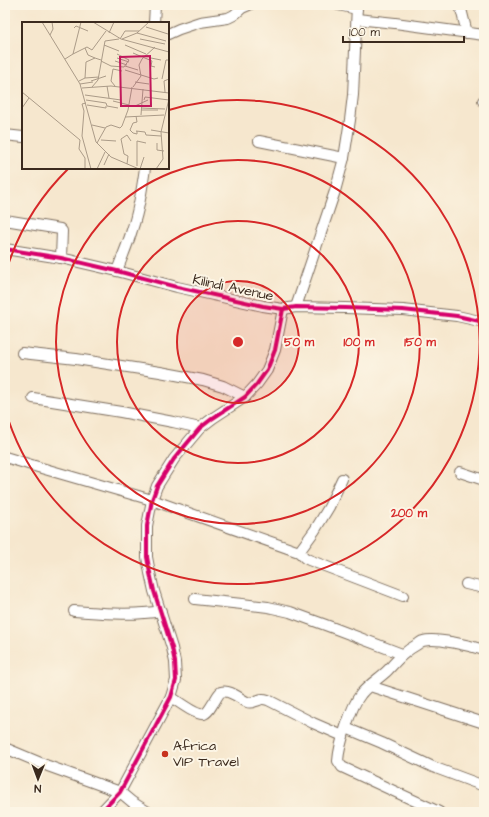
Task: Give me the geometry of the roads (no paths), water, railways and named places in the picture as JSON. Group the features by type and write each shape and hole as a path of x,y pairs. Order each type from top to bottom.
{"street":[{"path":"154,22 155,5"},
{"path":"169,34 200,22 228,18 249,5"},
{"path":"338,5 395,23 484,35"},
{"path":"460,5 467,33"},
{"path":"296,307 335,191 344,158 353,95 357,11"},
{"path":"5,135 22,137"},
{"path":"259,141 344,158"},
{"path":"117,271 134,223 142,191 145,169"},
{"path":"5,220 60,229 62,231 61,258"},
{"name":"Kilindi Avenue","path":"5,249 61,258 177,287 263,306 284,309 296,307 403,310 456,316 484,322"},
{"path":"101,812 120,792 171,697 176,680 175,662 154,591 147,557 147,526 152,500 157,486 174,459 200,428 245,397 257,384 266,370 275,350 284,309"},
{"path":"22,353 76,358 203,380 223,386 245,397"},
{"path":"33,398 200,428"},
{"path":"5,457 152,500 299,552 309,560 403,596"},
{"path":"460,472 484,480"},
{"path":"299,552 329,507 342,479"},
{"path":"466,584 484,588"},
{"path":"195,599 268,607 290,612 402,654"},
{"path":"74,611 127,614 161,611"},
{"path":"439,812 342,767 338,761 338,752 353,707 359,696 387,671 406,650 424,640 445,641 484,650"},
{"path":"370,686 484,723"},
{"path":"171,697 190,709 202,714 206,713 221,692 233,694 249,703 253,703 260,699 268,700 313,723 382,743 433,767 484,786"},
{"path":"6,750 120,792 148,812"}],"place":[{"name":"Africa VIP Travel","path":"165,754"}]}
